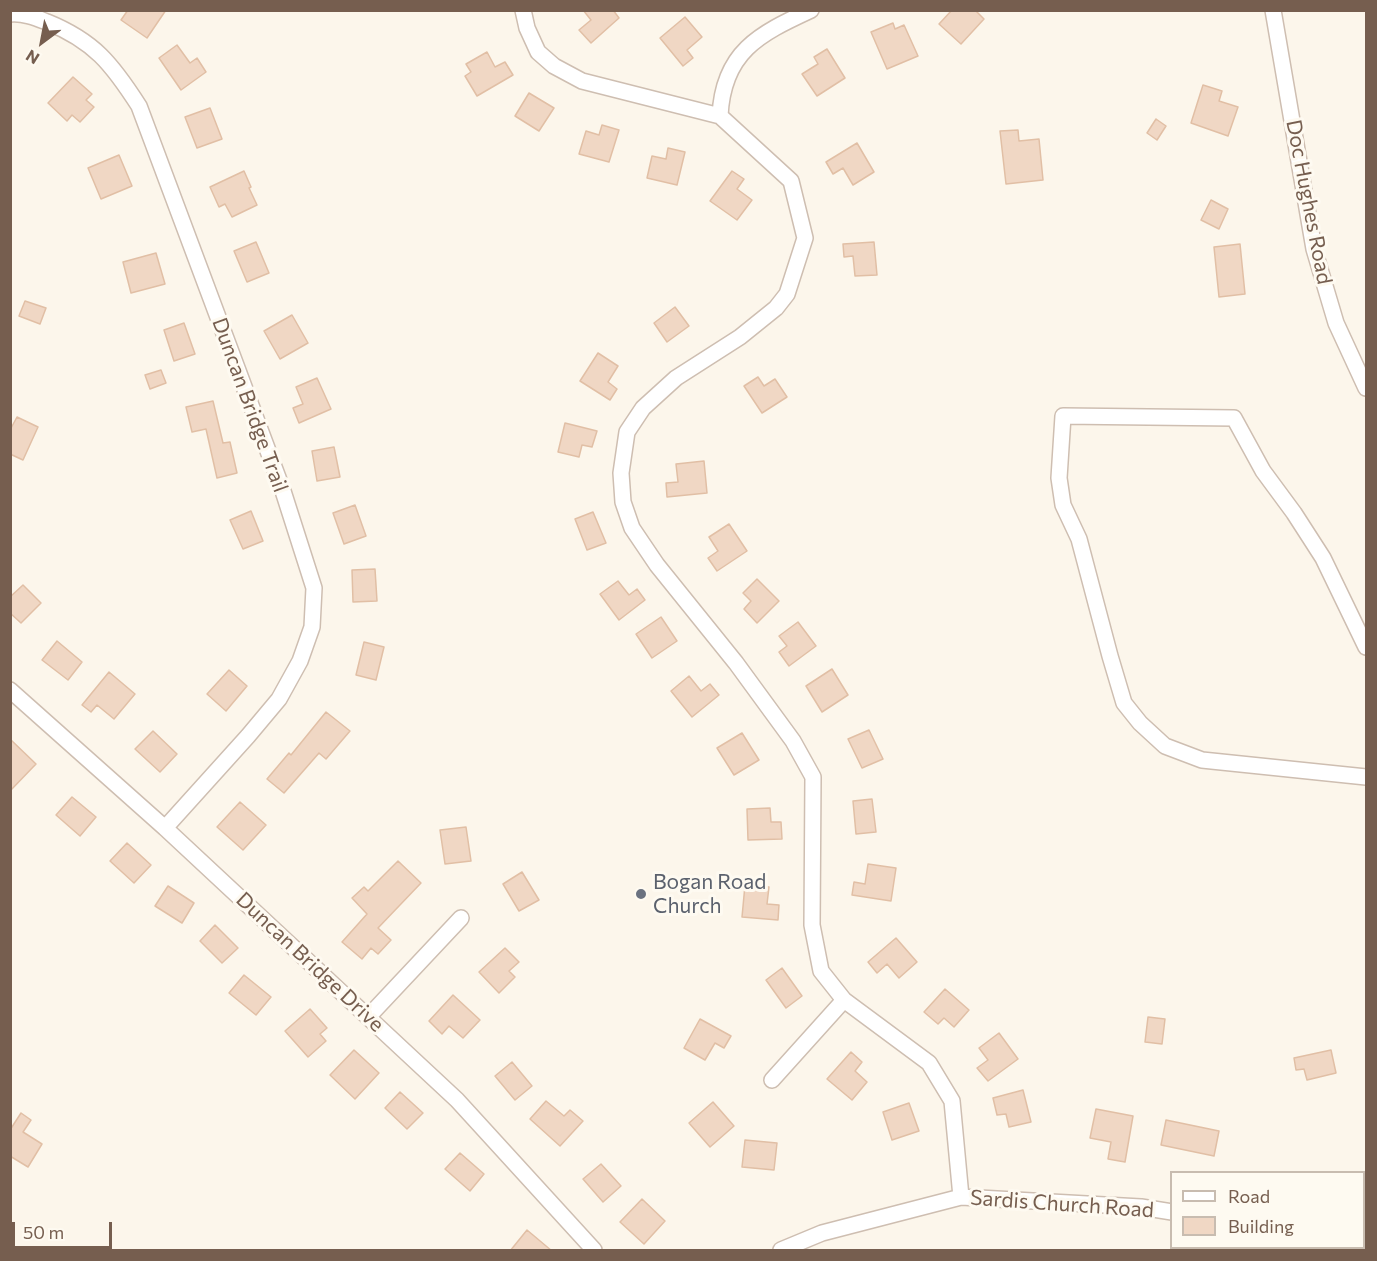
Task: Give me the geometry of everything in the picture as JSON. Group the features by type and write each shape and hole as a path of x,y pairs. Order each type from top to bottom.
{"street":[{"path":"523,10 527,28 538,52 554,66 582,81 720,116 791,181 805,238 787,294 776,308 740,337 676,378 643,408 627,432 621,473 623,502 632,528 657,565 736,663 793,741 813,777 812,925 821,971 844,1000 929,1063 952,1101 961,1197"},
{"path":"720,116 721,97 727,78 742,51 776,26 811,10"},
{"name":"Doc Hughes Road","path":"1273,10 1314,249 1336,324 1366,388"},
{"name":"Duncan Bridge Trail","path":"10,14 23,13 68,31 96,50 117,72 139,106 283,491 314,588 312,627 300,661 279,699 165,828"},
{"path":"1366,647 1323,558 1263,471 1234,418 1063,416 1059,478 1063,505 1079,539 1124,703 1140,723 1165,746 1202,760 1366,777"},
{"name":"Duncan Bridge Drive","path":"10,690 165,828 457,1100 594,1251"},
{"path":"369,1016 461,918"},
{"path":"772,1080 844,1000"},
{"name":"Sardis Church Road","path":"781,1251 822,1233 961,1197 1170,1212"}],"building":[{"path":"128,10 166,10 147,38 121,20"},
{"path":"583,10 613,10 619,18 591,43 579,30 591,20"},
{"path":"952,10 975,10 984,19 961,44 939,24"},
{"path":"685,17 702,37 687,50 693,58 683,66 660,38"},
{"path":"893,23 895,29 904,25 918,56 887,69 871,32"},
{"path":"177,45 190,63 197,58 206,72 181,90 159,58"},
{"path":"827,49 845,78 817,96 802,74 818,64 814,57"},
{"path":"487,52 495,67 505,62 513,75 477,96 465,76 471,72 466,64"},
{"path":"73,77 92,94 86,100 94,107 80,122 72,115 67,121 48,103"},
{"path":"1203,85 1222,91 1219,101 1238,107 1228,136 1191,123"},
{"path":"529,93 554,108 539,131 515,116"},
{"path":"210,108 222,139 197,148 185,117"},
{"path":"1156,119 1166,126 1157,140 1147,133"},
{"path":"602,125 619,130 609,162 579,154 586,131 599,135"},
{"path":"1018,130 1019,141 1039,139 1043,180 1006,184 1000,131"},
{"path":"857,143 874,172 853,185 843,168 833,174 826,162"},
{"path":"668,148 685,152 677,185 647,178 652,156 666,159"},
{"path":"119,155 132,186 101,199 88,168"},
{"path":"244,171 257,205 232,217 225,204 219,207 210,187"},
{"path":"732,171 744,179 737,189 752,200 737,220 710,201"},
{"path":"1211,200 1228,209 1219,229 1201,220"},
{"path":"256,242 269,273 247,282 234,251"},
{"path":"874,242 877,275 855,276 853,256 844,257 843,244"},
{"path":"1240,244 1245,294 1219,297 1214,247"},
{"path":"156,253 165,284 131,293 123,262"},
{"path":"25,301 46,308 40,324 19,316"},
{"path":"675,307 689,326 667,342 654,323"},
{"path":"292,315 308,343 280,359 264,331"},
{"path":"184,323 195,354 174,361 164,330"},
{"path":"598,353 618,366 608,382 617,389 610,400 580,381"},
{"path":"161,370 166,383 150,389 145,375"},
{"path":"758,377 764,386 775,379 787,397 762,413 744,386"},
{"path":"317,378 331,409 299,423 293,408 303,404 296,387"},
{"path":"213,401 223,443 230,442 237,473 217,478 206,429 192,432 186,407"},
{"path":"17,417 38,427 23,460 10,454 10,430"},
{"path":"565,423 597,431 592,447 582,445 579,457 558,452"},
{"path":"334,447 340,477 317,481 312,451"},
{"path":"704,461 707,493 667,497 666,483 678,482 676,464"},
{"path":"355,505 366,536 344,544 333,513"},
{"path":"251,511 263,541 243,549 230,520"},
{"path":"593,512 606,543 587,550 575,519"},
{"path":"729,524 747,551 717,571 708,558 718,551 709,537"},
{"path":"375,569 377,601 353,602 352,570"},
{"path":"757,579 779,601 757,623 744,609 751,601 743,593"},
{"path":"618,581 629,595 637,589 645,600 619,620 600,594"},
{"path":"23,585 41,603 21,623 10,613 10,597"},
{"path":"661,617 677,641 652,658 636,634"},
{"path":"798,622 816,646 789,666 779,652 787,646 779,636"},
{"path":"57,641 82,662 68,680 42,660"},
{"path":"364,642 384,647 376,680 356,675"},
{"path":"832,669 848,695 822,712 806,686"},
{"path":"229,670 247,686 226,711 207,694"},
{"path":"109,672 135,694 114,719 97,705 91,712 82,705"},
{"path":"689,676 701,691 710,684 719,695 692,717 671,691"},
{"path":"326,712 350,731 326,759 319,753 284,793 267,779 289,753 291,755"},
{"path":"869,730 883,759 862,768 848,739"},
{"path":"153,731 177,754 160,772 135,749"},
{"path":"742,733 759,760 734,775 717,748"},
{"path":"10,739 36,764 10,791"},
{"path":"72,797 96,817 80,836 56,815"},
{"path":"872,799 876,832 856,834 853,801"},
{"path":"240,802 266,825 243,850 217,827"},
{"path":"770,808 771,822 781,822 782,839 748,840 747,809"},
{"path":"466,827 471,861 445,864 440,830"},
{"path":"127,843 151,865 134,883 110,861"},
{"path":"398,861 421,883 378,928 391,940 378,954 371,948 362,959 342,942 367,914 352,898 364,887 368,891"},
{"path":"868,864 896,868 891,901 852,895 854,882 865,884"},
{"path":"522,872 539,900 519,911 503,884"},
{"path":"745,885 769,887 767,904 779,905 778,920 742,917"},
{"path":"168,886 194,903 182,923 155,906"},
{"path":"215,925 238,948 222,963 200,941"},
{"path":"896,938 917,962 899,978 887,964 877,973 868,962"},
{"path":"505,948 519,962 509,971 515,977 499,993 479,972"},
{"path":"782,968 802,996 786,1008 766,980"},
{"path":"244,975 271,997 256,1015 229,993"},
{"path":"945,989 969,1010 954,1027 944,1018 938,1024 924,1012"},
{"path":"453,995 480,1020 463,1038 449,1026 442,1034 429,1021"},
{"path":"310,1009 327,1028 320,1034 326,1041 308,1057 285,1031"},
{"path":"1148,1017 1165,1019 1162,1044 1145,1042"},
{"path":"700,1019 731,1036 724,1048 715,1043 705,1060 684,1048"},
{"path":"999,1033 1018,1059 988,1081 977,1068 988,1060 979,1048"},
{"path":"354,1050 379,1073 355,1099 330,1075"},
{"path":"1331,1050 1336,1073 1307,1080 1304,1069 1296,1070 1294,1058"},
{"path":"851,1052 862,1062 855,1071 867,1082 852,1100 827,1079"},
{"path":"512,1062 532,1086 515,1100 495,1076"},
{"path":"1023,1090 1031,1122 1009,1127 1006,1114 997,1115 993,1098"},
{"path":"400,1092 423,1113 407,1129 385,1108"},
{"path":"546,1101 564,1116 570,1110 583,1121 560,1146 530,1119"},
{"path":"713,1102 734,1126 710,1147 689,1123"},
{"path":"909,1103 919,1131 892,1140 883,1112"},
{"path":"1096,1109 1133,1116 1125,1162 1108,1159 1111,1142 1090,1138"},
{"path":"21,1113 31,1120 23,1132 42,1144 28,1167 10,1156 10,1130"},
{"path":"1166,1120 1219,1131 1214,1156 1161,1145"},
{"path":"745,1140 777,1143 774,1170 742,1167"},
{"path":"460,1153 484,1174 470,1191 445,1169"},
{"path":"601,1164 621,1186 603,1202 583,1179"},
{"path":"642,1199 665,1221 644,1244 620,1222"},
{"path":"527,1230 552,1251 510,1251"}],"place":[{"name":"Bogan Road Church","path":"641,894"}]}
